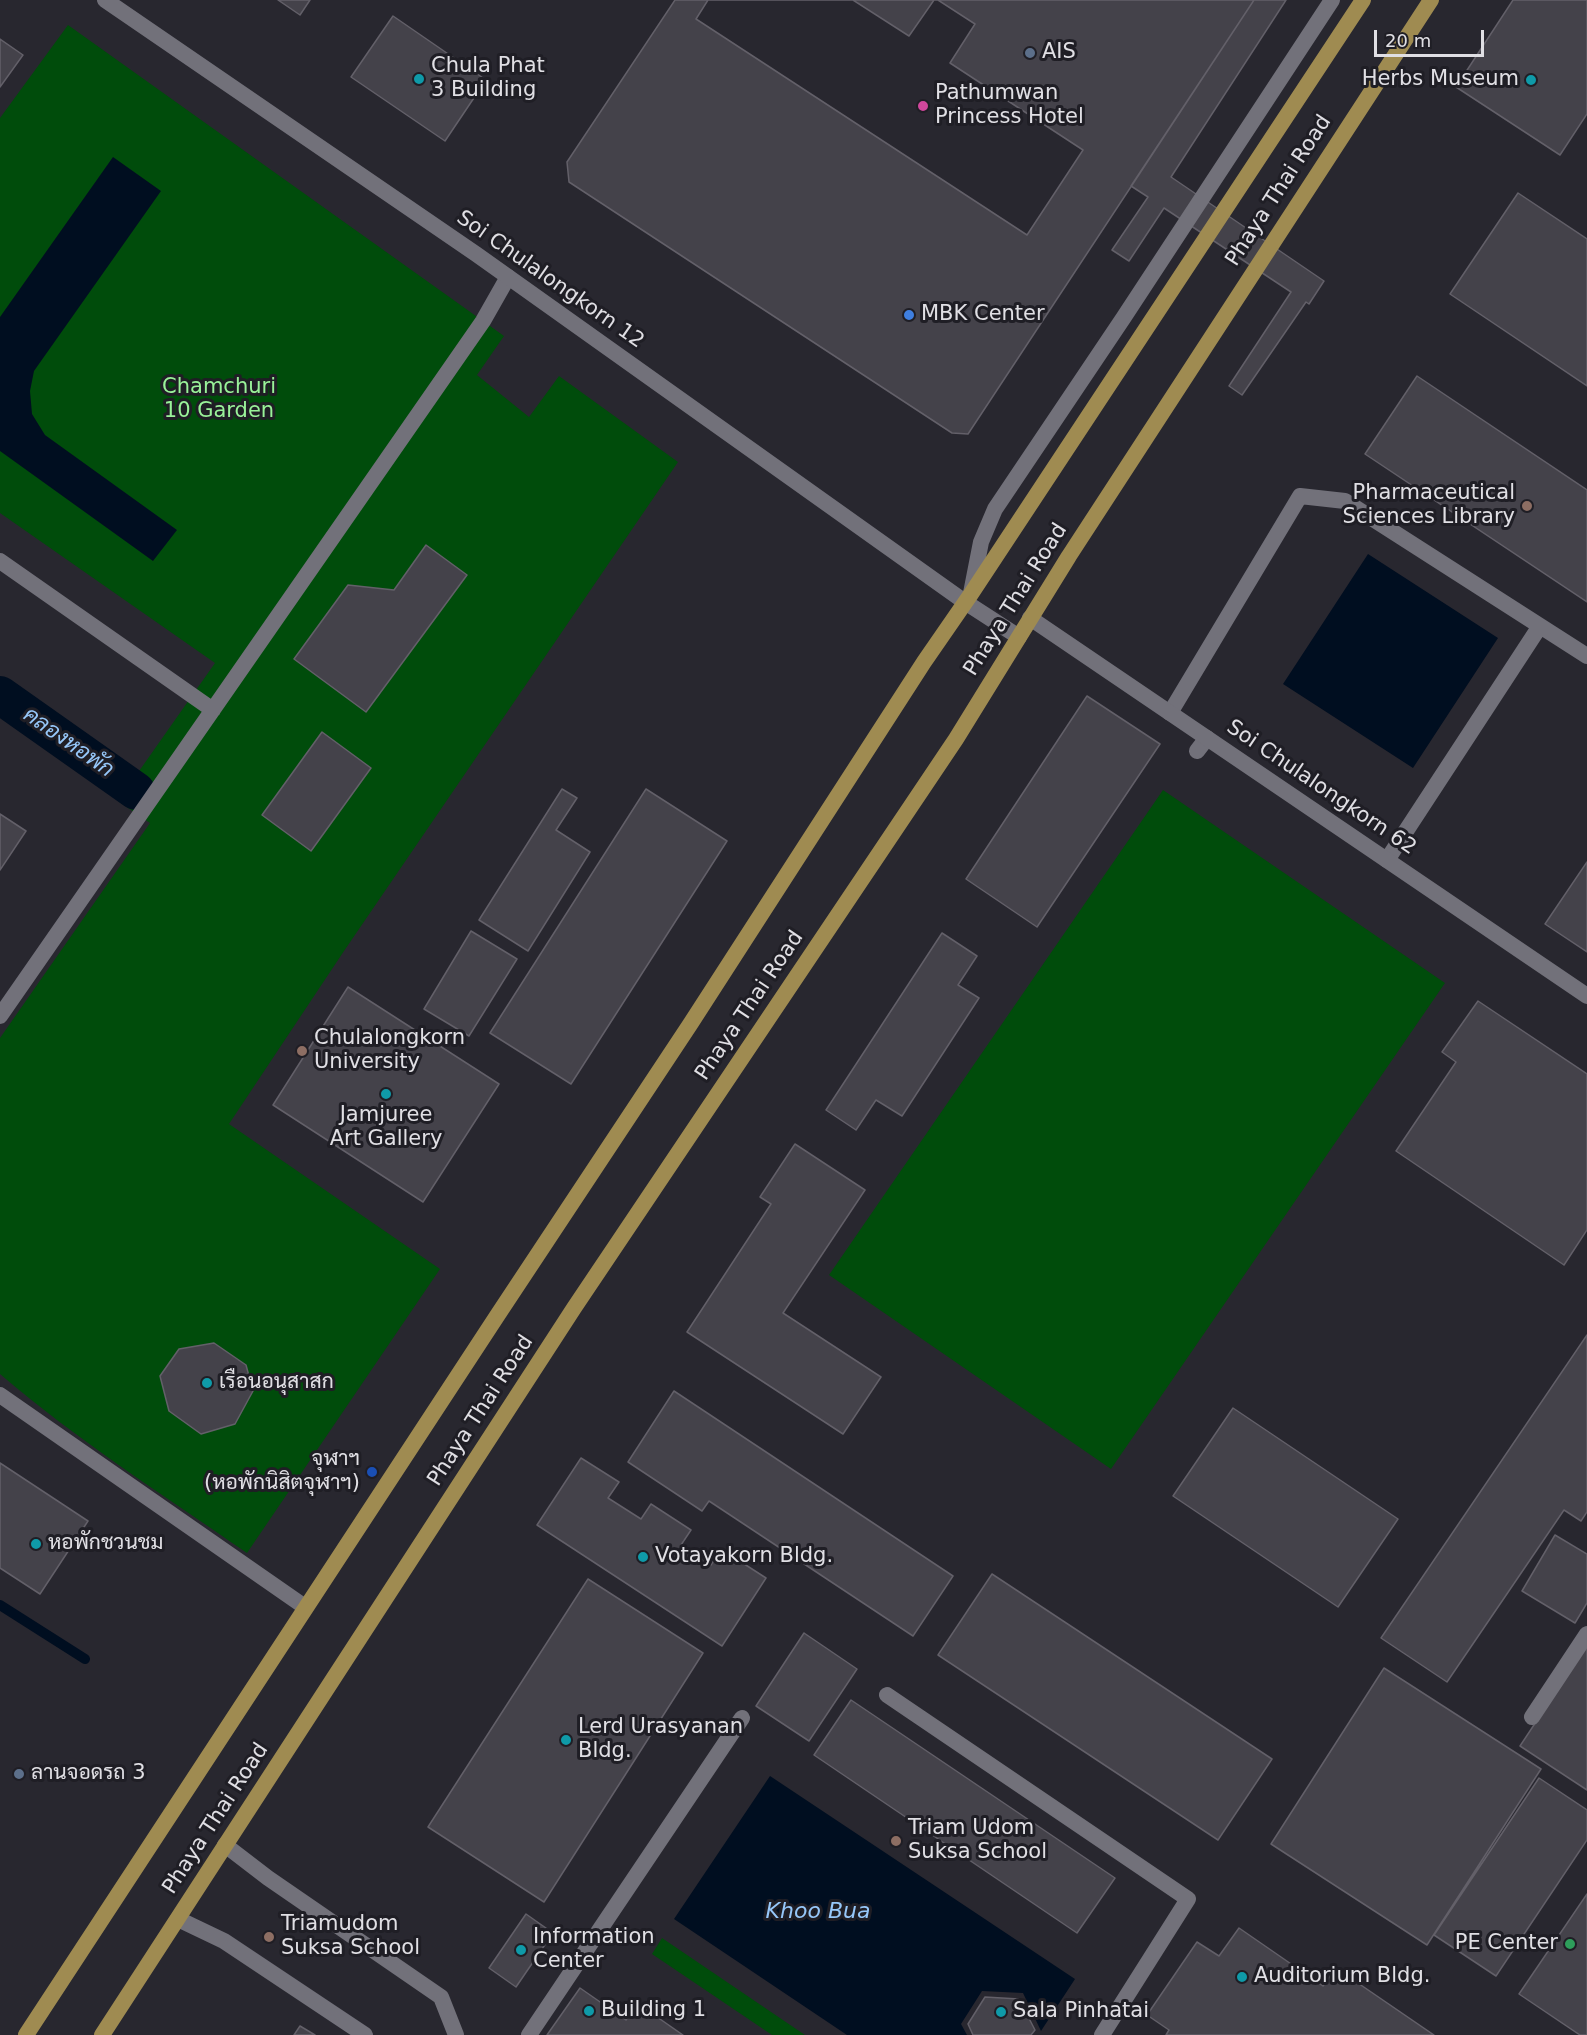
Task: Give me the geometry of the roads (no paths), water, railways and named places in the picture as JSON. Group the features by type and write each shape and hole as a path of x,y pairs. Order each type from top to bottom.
{"main road":[{"name":"Phaya Thai Road","path":"26,2035 305,1607 691,1023 924,662 1363,0"},
{"name":"Phaya Thai Road","path":"102,2035 574,1308 956,739 1030,618 1431,0"}],"street":[{"name":"Soi Chulalongkorn 12","path":"105,0 508,277 968,598 1019,637"},
{"name":"Phaya Thai Road","path":"968,598 981,542 995,509 1332,0"},
{"path":"0,1016 483,321 508,277"},
{"path":"1170,713 1300,496 1345,501 1587,656"},
{"path":"0,561 213,710"},
{"name":"Soi Chulalongkorn 62","path":"1030,618 1170,713 1202,745 1387,860 1587,996"},
{"path":"1387,860 1540,626"},
{"path":"0,1395 305,1607"},
{"path":"1532,1717 1587,1634"},
{"path":"887,1695 1188,1899 1102,2035"},
{"path":"529,2035 742,1718"},
{"path":"225,1845 268,1878 441,1997 456,2035"},
{"path":"178,1919 224,1941 365,2035"}],"water":[{"path":"113,157 161,191 34,371 30,391 32,414 45,435 177,530 153,561 0,451 0,317"},
{"path":"1368,554 1498,638 1413,768 1283,684"},
{"name":"Khoo Bua","path":"770,1776 1075,1979 1041,2031 1023,1993 982,1991 961,2024 967,2035 847,2035 674,1919"}],"waterway":[{"name":"คลองหอพัก","path":"0,695 136,791"},
{"path":"0,1605 85,1659"}],"place":[{"name":"AIS","path":"1030,53"},
{"name":"Chula Phat 3 Building","path":"419,79"},
{"name":"Herbs Museum","path":"1531,80"},
{"name":"Pathumwan Princess Hotel","path":"923,106"},
{"name":"MBK Center","path":"909,315"},
{"name":"Pharmaceutical Sciences Library","path":"1527,506"},
{"name":"Chulalongkorn University","path":"302,1051"},
{"name":"Jamjuree Art Gallery","path":"386,1094"},
{"name":"เรือนอนุสาสก","path":"207,1383"},
{"name":"จุฬาฯ (หอพักนิสิตจุฬาฯ)","path":"372,1472"},
{"name":"หอพักชวนชม","path":"36,1544"},
{"name":"Votayakorn Bldg.","path":"643,1557"},
{"name":"Lerd Urasyanan Bldg.","path":"566,1740"},
{"name":"ลานจอดรถ 3","path":"19,1774"},
{"name":"Triam Udom Suksa School","path":"896,1841"},
{"name":"Triamudom Suksa School","path":"269,1937"},
{"name":"PE Center","path":"1570,1944"},
{"name":"Information Center","path":"521,1950"},
{"name":"Auditorium Bldg.","path":"1242,1977"},
{"name":"Building 1","path":"589,2011"},
{"name":"Sala Pinhatai","path":"1001,2012"}],"park label":[{"name":"Chamchuri 10 Garden","path":"219,400"}]}
